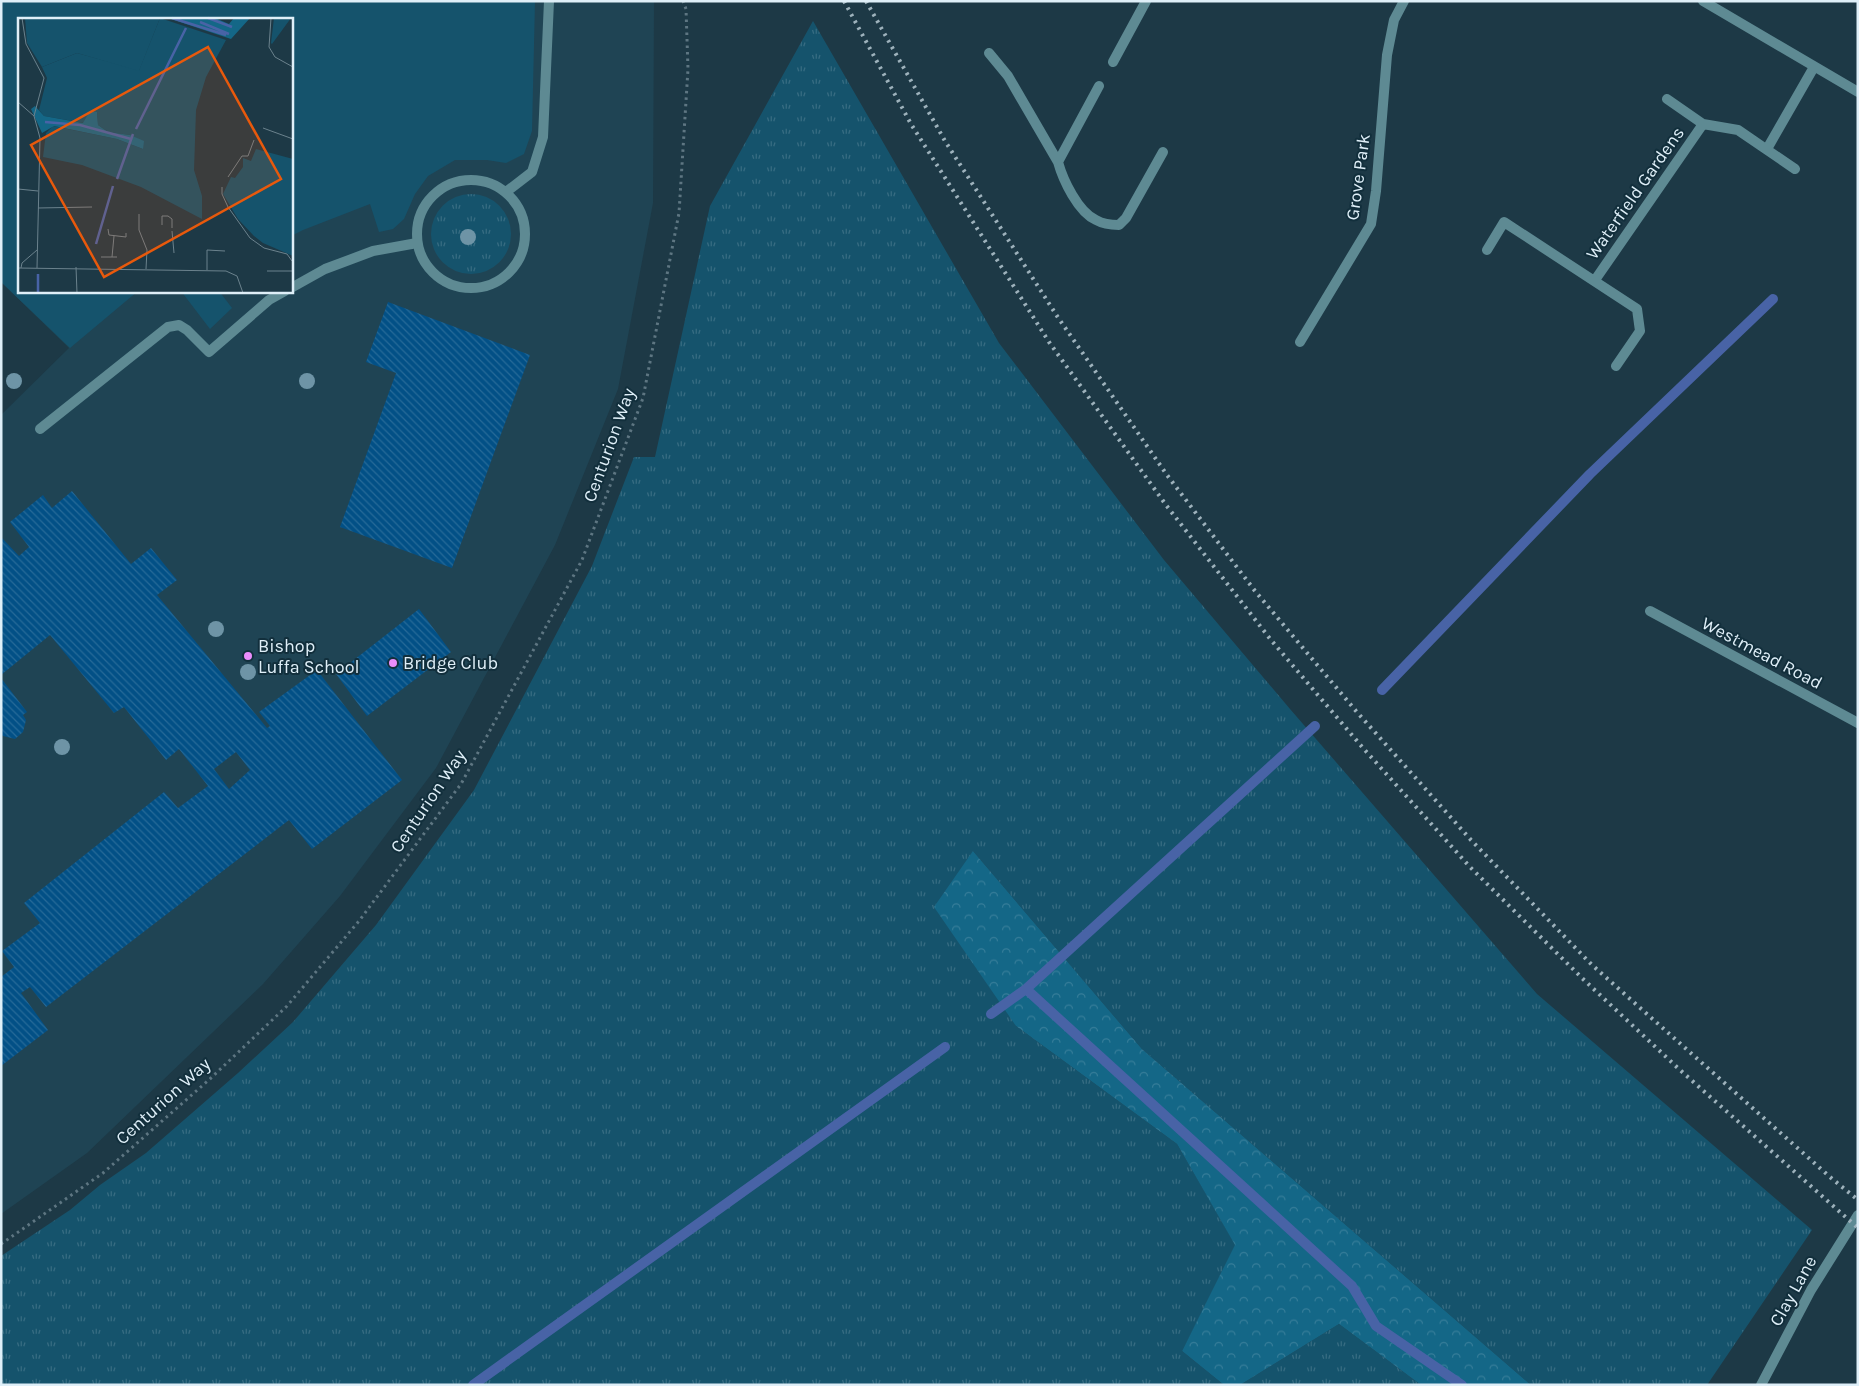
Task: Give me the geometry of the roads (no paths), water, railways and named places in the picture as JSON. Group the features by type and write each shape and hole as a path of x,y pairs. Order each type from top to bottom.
{"street":[{"path":"506,192 532,172 543,137 548,1"},
{"path":"1113,62 1146,1"},
{"name":"Grove Park","path":"1300,342 1371,224 1376,191 1387,55 1394,20 1404,1"},
{"path":"1703,1 1858,92"},
{"path":"989,53 1008,76 1058,162 1070,192 1094,220 1119,225 1126,218 1163,152"},
{"path":"1767,149 1814,67"},
{"path":"1058,162 1099,86"},
{"name":"Waterfield Gardens","path":"1666,99 1703,124 1738,130 1795,169"},
{"name":"Waterfield Gardens","path":"1594,280 1703,124"},
{"path":"471,180 490,183 506,192 517,206 524,222 525,239 521,256 512,271 498,281 482,288 465,288 448,283 434,274 423,260 417,243 418,224 424,206 436,192 452,183 471,180"},
{"name":"Waterfield Gardens","path":"1487,250 1504,222 1637,309 1640,331 1616,366"},
{"path":"292,287 325,270 373,251 417,243"},
{"path":"40,429 168,327 179,325 187,330 209,352 269,300 283,292"},
{"name":"Westmead Road","path":"1650,611 1858,723"},
{"name":"Clay Lane","path":"1761,1385 1810,1290 1858,1215"}],"waterway":[{"path":"1382,690 1590,474 1773,299"},
{"path":"991,1014 1026,989 1315,726"},
{"path":"1026,989 1352,1286 1376,1326 1462,1385"},
{"path":"473,1385 945,1047"}],"railway":[{"path":"844,1 911,124 1049,342 1166,505 1271,640 1363,748 1470,867 1582,978 1680,1070 1858,1228"},
{"path":"866,1 945,141 1057,316 1167,475 1255,591 1356,711 1471,840 1592,965 1858,1200"}],"place":[{"name":"Bishop Luffa School","path":"248,656"},
{"name":"Bridge Club","path":"393,663"}]}
